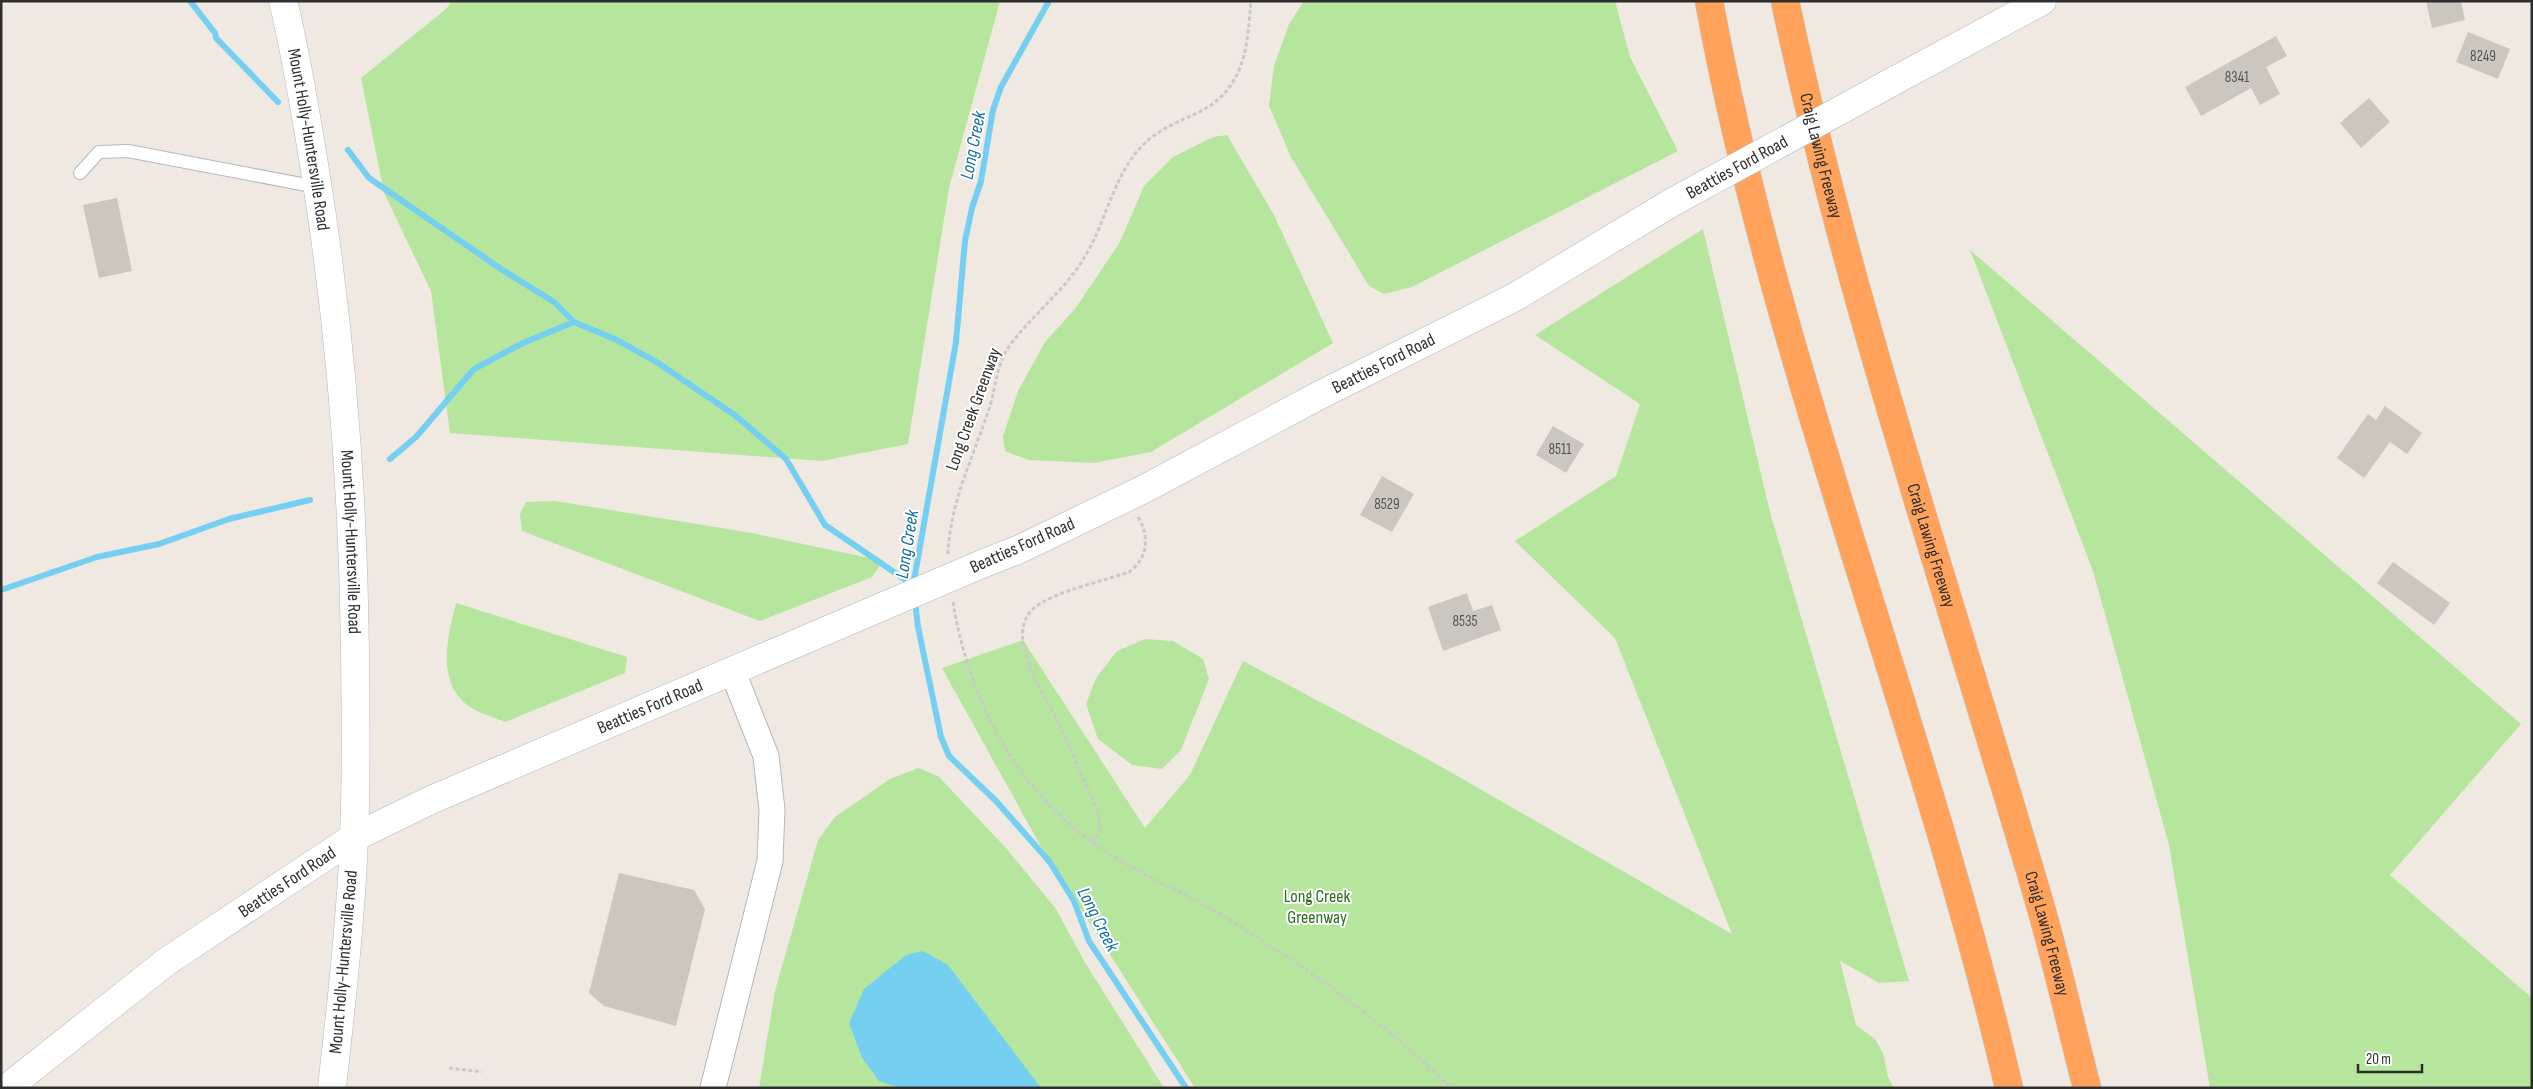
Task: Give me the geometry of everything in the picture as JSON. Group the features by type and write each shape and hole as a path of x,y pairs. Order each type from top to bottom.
{"highway":[{"path":"1709,1 1741,150 1789,337 1952,875 1991,1010 2009,1088"},
{"name":"Craig Lawing Freeway","path":"1785,1 1835,214 1871,347 2040,905 2087,1088"}],"main road":[{"name":"Mount Holly-Huntersville Road","path":"283,1 300,82 327,246 348,442 354,575 356,732 350,917 332,1088"},
{"name":"Beatties Ford Road","path":"7,1088 166,962 353,838 432,800 1020,548 1126,498 1182,470 1318,396 1515,297 1671,203 2042,1"}],"street":[{"path":"713,1088 770,860 772,810 766,756 732,670"}],"lane":[{"path":"80,173 99,152 128,151 317,187"}],"path":[{"name":"Long Creek Greenway","path":"948,562 950,530 955,503 989,411 1001,360 1011,344 1078,269 1121,177 1142,146 1174,124 1209,107 1224,96 1234,82 1241,68 1246,46 1251,1"},
{"path":"1093,843 1099,830 1099,822 1092,800 1059,724 1032,676 1021,635 1026,615 1034,607 1052,597 1129,572 1136,567 1143,557 1147,539 1144,527 1126,498"},
{"path":"951,594 971,676 1004,750 1051,807 1093,843 1123,863 1225,917 1299,964 1350,1000 1451,1088"},
{"path":"449,1068 482,1072"}],"green space":[{"path":"452,1 1000,1 949,188 908,444 822,461 450,433 431,291 384,193 361,78 446,9"},
{"path":"1304,1 1615,1 1630,57 1678,151 1412,287 1384,294 1369,286 1291,157 1269,106 1274,66 1289,24"},
{"path":"1227,135 1274,215 1333,343 1151,452 1093,463 1029,460 1005,451 1003,436 1018,391 1045,342 1075,309 1120,242 1144,186 1173,157 1213,137"},
{"name":"Long Creek Greenway","path":"1703,229 1771,516 1909,981 1879,983 1840,961 1856,1025 1875,1039 1883,1053 1888,1077 1894,1088 1195,1088 1040,845 942,668 1023,640 1145,828 1190,775 1243,661 1433,762 1732,934 1615,638 1515,541 1616,476 1640,404 1535,335"},
{"path":"1970,250 2521,724 2390,875 2532,998 2532,1088 2210,1088 2169,845 2093,571"},
{"path":"555,501 752,533 883,561 872,577 760,621 522,531 520,514 526,502"},
{"path":"456,603 627,657 625,673 505,722 481,713 461,699 453,688 449,675 447,646"},
{"path":"1145,639 1173,641 1203,659 1209,679 1181,750 1162,769 1132,765 1098,739 1086,704 1096,678 1117,651"},
{"path":"918,768 938,776 1006,848 1056,909 1084,961 1164,1088 759,1088 775,991 818,840 835,817 890,779"}],"water":[{"path":"923,951 948,965 1041,1088 900,1088 879,1081 862,1058 849,1023 864,989 906,955"}],"building":[{"path":"2426,1 2461,1 2465,20 2432,28"},
{"path":"2468,32 2510,49 2498,79 2456,62"},
{"path":"2276,36 2287,56 2266,67 2280,94 2260,105 2251,88 2201,116 2185,87"},
{"path":"2369,98 2390,122 2361,148 2340,123"},
{"path":"117,198 132,271 99,278 83,205"},
{"path":"2385,406 2422,433 2407,454 2390,442 2364,478 2337,458 2368,414 2376,420"},
{"path":"1553,426 1584,444 1566,473 1536,455"},
{"path":"1382,476 1414,494 1392,532 1360,515"},
{"path":"2393,562 2450,603 2434,625 2377,583"},
{"path":"1467,593 1473,611 1492,605 1501,630 1443,651 1428,607"},
{"path":"619,873 694,890 705,909 676,1026 604,1006 589,993"}],"waterway":[{"path":"190,1 215,33 216,38 278,102"},
{"name":"Long Creek","path":"913,586 956,342 965,241 972,208 981,181 993,110 1001,87 1049,1"},
{"path":"348,150 369,178 501,269 554,302 574,322 617,340 658,363 736,416 786,459 825,525 913,585"},
{"path":"390,459 416,437 474,369 523,343 574,322"},
{"path":"1,590 97,557 159,544 229,519 310,500"},
{"name":"Long Creek","path":"915,601 918,627 941,737 949,756 996,801 1049,861 1074,901 1089,941 1186,1088"}]}
